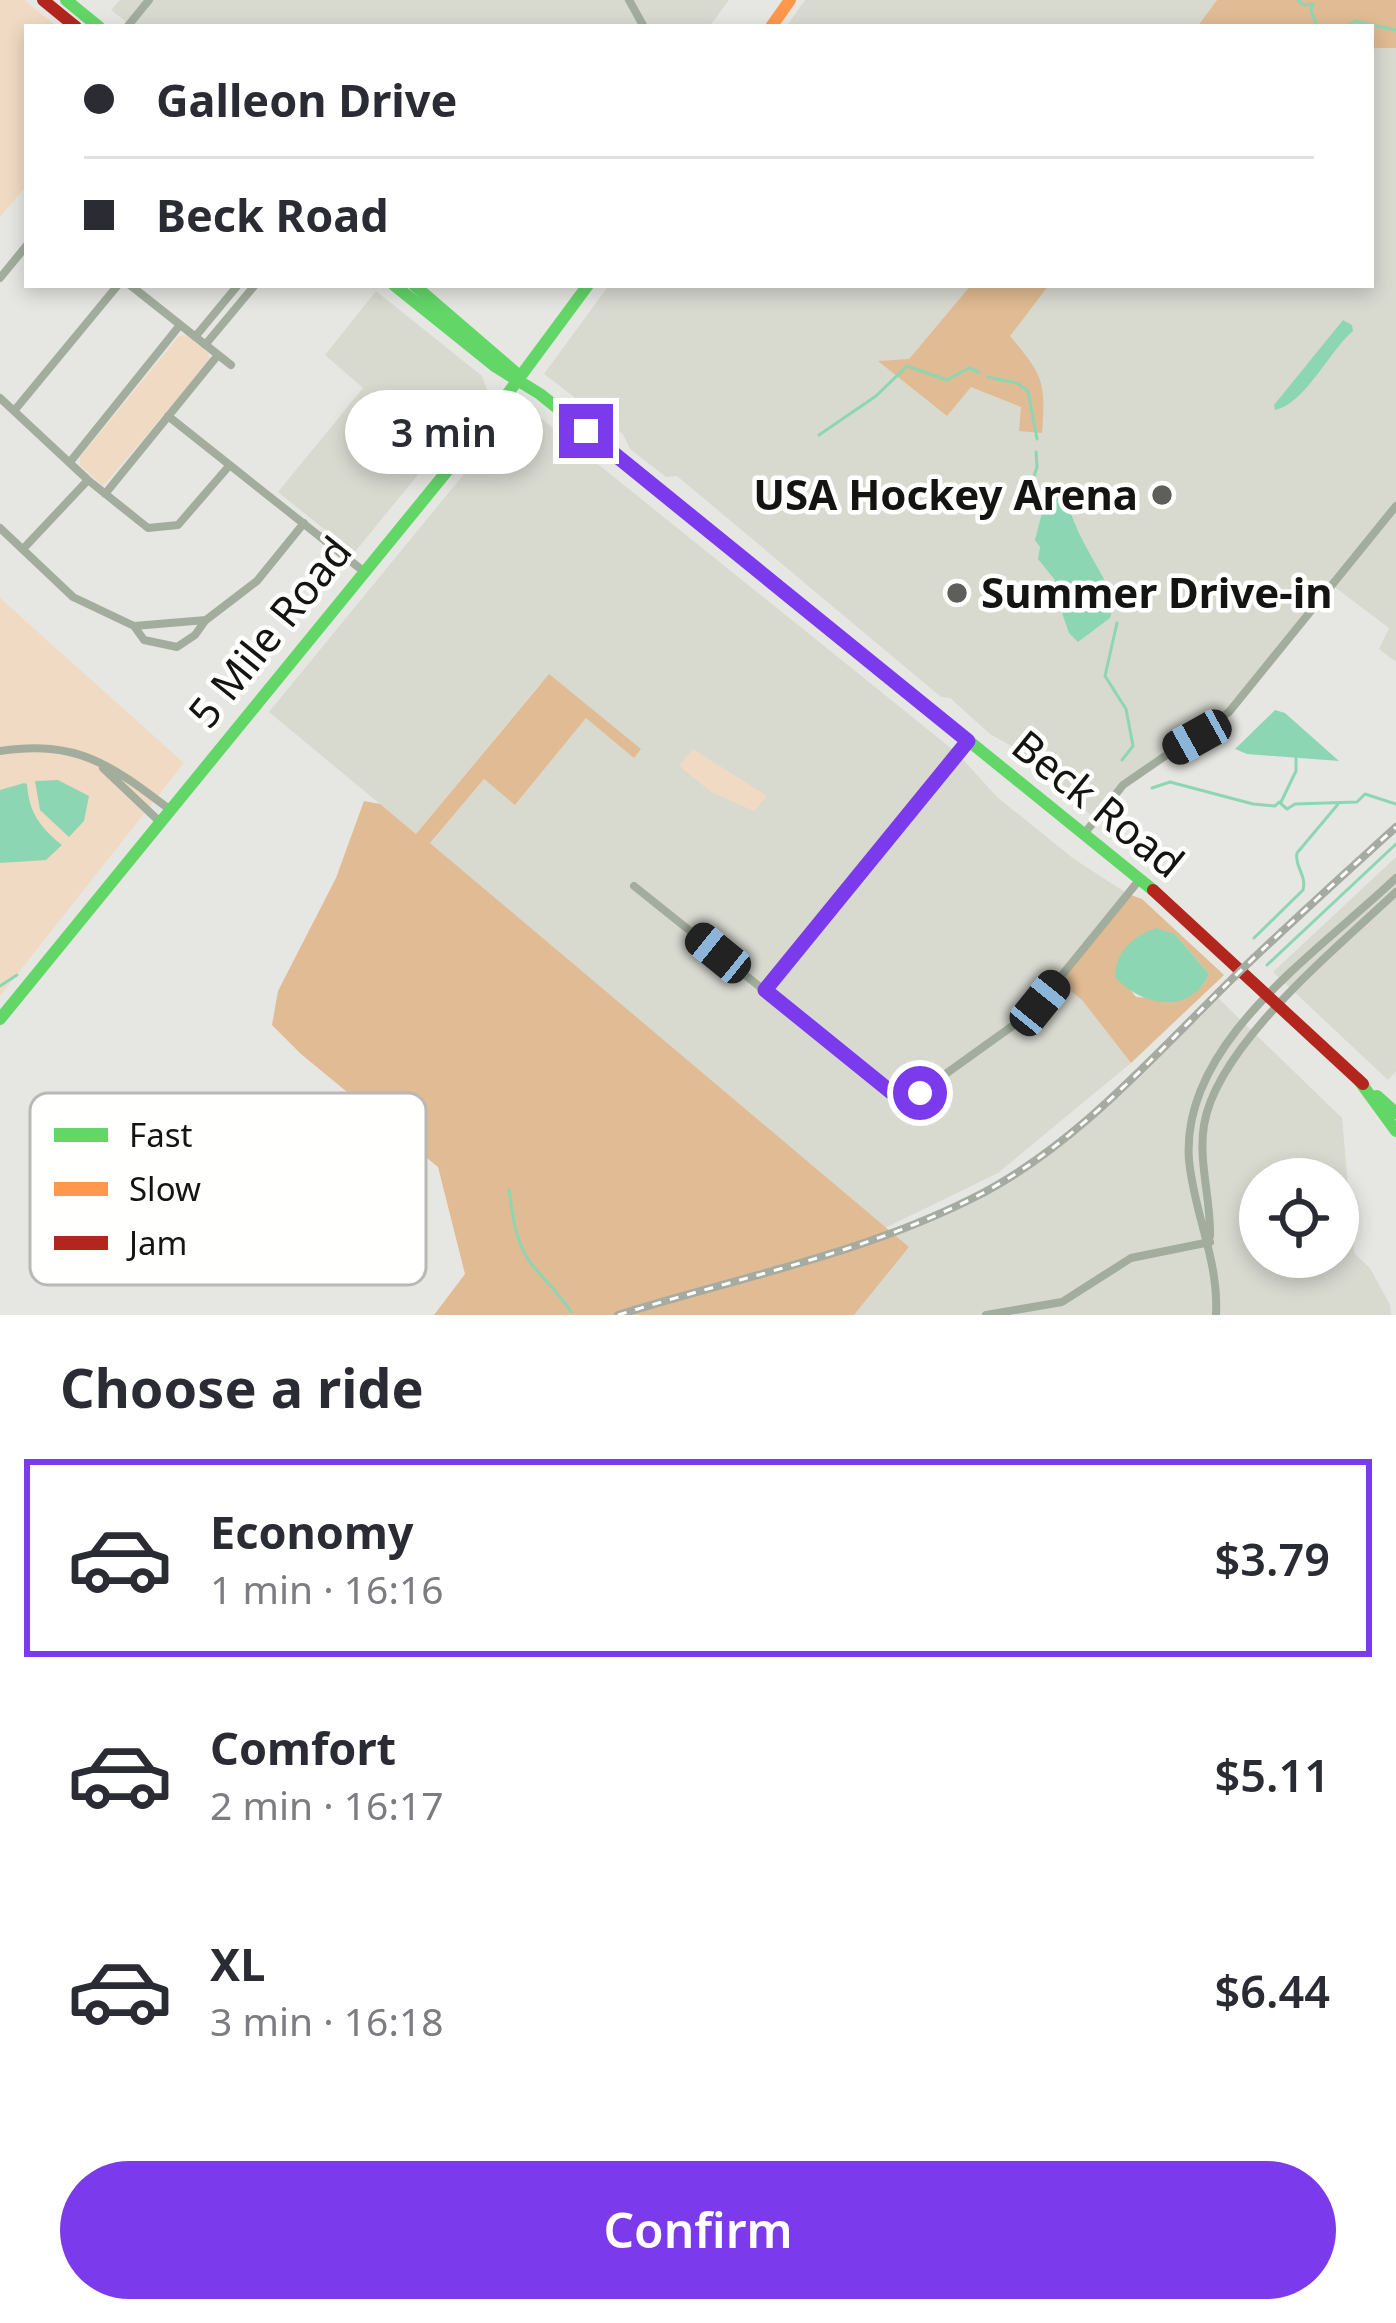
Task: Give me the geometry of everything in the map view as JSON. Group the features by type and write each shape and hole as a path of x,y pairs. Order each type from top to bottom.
{"main road":[{"path":"43,0 72,24"},
{"path":"65,0 95,24"},
{"name":"Beck Road","path":"398,288 496,367 521,380"},
{"name":"Beck Road","path":"418,288 503,359 521,380 1140,879 1394,1108"},
{"name":"5 Mile Road","path":"0,1019 521,380 586,288"},
{"path":"1358,1079 1396,1131"}],"street":[{"path":"130,24 149,0"},
{"path":"0,278 24,249"},
{"path":"14,411 116,288"},
{"path":"134,288 231,365"},
{"path":"195,337 236,288"},
{"path":"205,345 252,288"},
{"path":"70,462 180,325"},
{"path":"105,494 218,355"},
{"path":"0,398 136,522 160,530 178,525 229,466"},
{"path":"168,416 362,570"},
{"path":"23,549 88,480"},
{"path":"1084,834 1148,764 1229,712 1396,506"},
{"path":"0,528 74,597 134,626 144,640 177,647 257,581 304,523"},
{"path":"134,626 206,620"},
{"path":"765,990 968,741"},
{"path":"0,751 64,748 81,753 170,809"},
{"path":"102,766 160,822"},
{"path":"1216,1315 1204,1125 1217,1083 1275,1000 1396,878"},
{"path":"634,886 891,1092 913,1096 1032,1012 1140,879"},
{"path":"1210,1242 1191,1176 1190,1128 1199,1090 1230,1040 1396,892"},
{"path":"1230,1040 1240,1048"},
{"path":"986,1315 1062,1302 1131,1258 1210,1242"}],"shaded area":[{"path":"0,0 24,0 54,24 24,24 24,189 0,217"},
{"path":"120,0 729,0 711,24 129,24 111,10"},
{"path":"805,0 1217,0 1199,24 788,24"},
{"path":"1217,0 1396,0 1396,48 1374,50 1374,24 1199,24"},
{"path":"1396,48 1396,662 1379,649 1389,628 1332,585 1229,712 1123,785 1096,819 1027,764 1022,752 990,734 950,698 941,697 677,476 666,477 630,449 623,434 544,374 607,288 968,288 908,360 880,361 970,387 1047,288 1374,288 1374,50"},
{"path":"968,288 1047,288 1010,336 1040,380 1042,433 1019,431 1021,407 971,387 947,416 878,361 909,359"},
{"path":"376,291 482,376 487,390 354,553 278,492 363,388 325,355"},
{"path":"1343,320 1353,331 1307,388 1275,410 1274,405"},
{"path":"187,335 208,353 210,361 103,486 80,465 80,457 179,336"},
{"path":"522,403 957,753 997,797 1074,859 1128,894 1082,1000 1131,1063 998,1173 885,1228 430,843 484,779 516,804 585,719 540,684 416,834 269,712"},
{"path":"1060,493 1115,601 1110,618 1078,642 1069,633 1053,587 1055,580 1038,559 1040,547 1035,540 1045,501"},
{"path":"0,598 184,763 0,996"},
{"path":"549,674 641,749 634,758 586,718 515,805 484,779 430,843 909,1247 854,1315 434,1315 465,1274 438,1167 426,1157 426,1093 348,1093 272,1025 278,991 336,878 364,801 380,804 416,834"},
{"path":"1275,710 1285,713 1339,761 1235,749"},
{"path":"693,749 767,796 754,811 711,792 679,766"},
{"path":"58,780 89,796 84,821 69,837 40,810 35,781"},
{"path":"24,783 37,819 62,845 46,860 0,863 0,790"},
{"path":"1396,857 1396,1071 1388,1080 1273,972"},
{"path":"1128,894 1142,899 1224,975 1131,1063 1082,1000 1058,981","holes":["1175,934 1209,974 1196,991 1178,998 1136,997 1129,988"]},
{"path":"1156,928 1175,934 1209,974 1190,997 1151,1000 1115,977 1127,946"},
{"path":"1216,996 1342,1118 1346,1158 1239,1158 1239,1278 1359,1278 1359,1258 1370,1268 1391,1315 854,1315 908,1248 891,1233 976,1197 1072,1131"}],"waterway":[{"path":"1298,0 1313,4 1317,24"},
{"path":"1350,24 1369,24"},
{"path":"1374,25 1396,30"},
{"path":"819,435 876,396 907,366 947,380 969,368 979,372"},
{"path":"988,377 1017,383 1028,391 1037,439"},
{"path":"1036,452 1037,467 1029,491 1044,508"},
{"path":"1117,623 1105,676 1126,709 1133,746 1122,760"},
{"path":"1281,802 1296,771 1296,756"},
{"path":"1152,788 1170,782 1253,804 1275,806 1279,802 1287,809 1295,804 1357,802 1365,794 1396,804"},
{"path":"1254,938 1303,890 1297,853 1339,803"},
{"path":"1267,965 1396,844"},
{"path":"0,986 17,975"},
{"path":"509,1190 522,1248 571,1312"}],"railway":[{"path":"618,1315 887,1235 1009,1178 1109,1100 1396,827"}],"traffic: fast":[{"path":"66,0 95,24"},
{"path":"398,288 496,367 540,394 1153,890"},
{"path":"417,288 515,372"},
{"path":"0,1019 483,427 586,288"},
{"path":"1358,1079 1396,1131"},
{"path":"1377,1096 1396,1113"}],"traffic: slow":[{"path":"773,24 790,0"}],"traffic: jam":[{"path":"43,0 72,24"},
{"path":"1153,890 1363,1084"}],"place":[{"name":"USA Hockey Arena","path":"1162,495"},
{"name":"Summer Drive-in","path":"957,593"}],"route":[{"path":"586,431 968,741 765,990 891,1092 902,1097 920,1093"}]}
